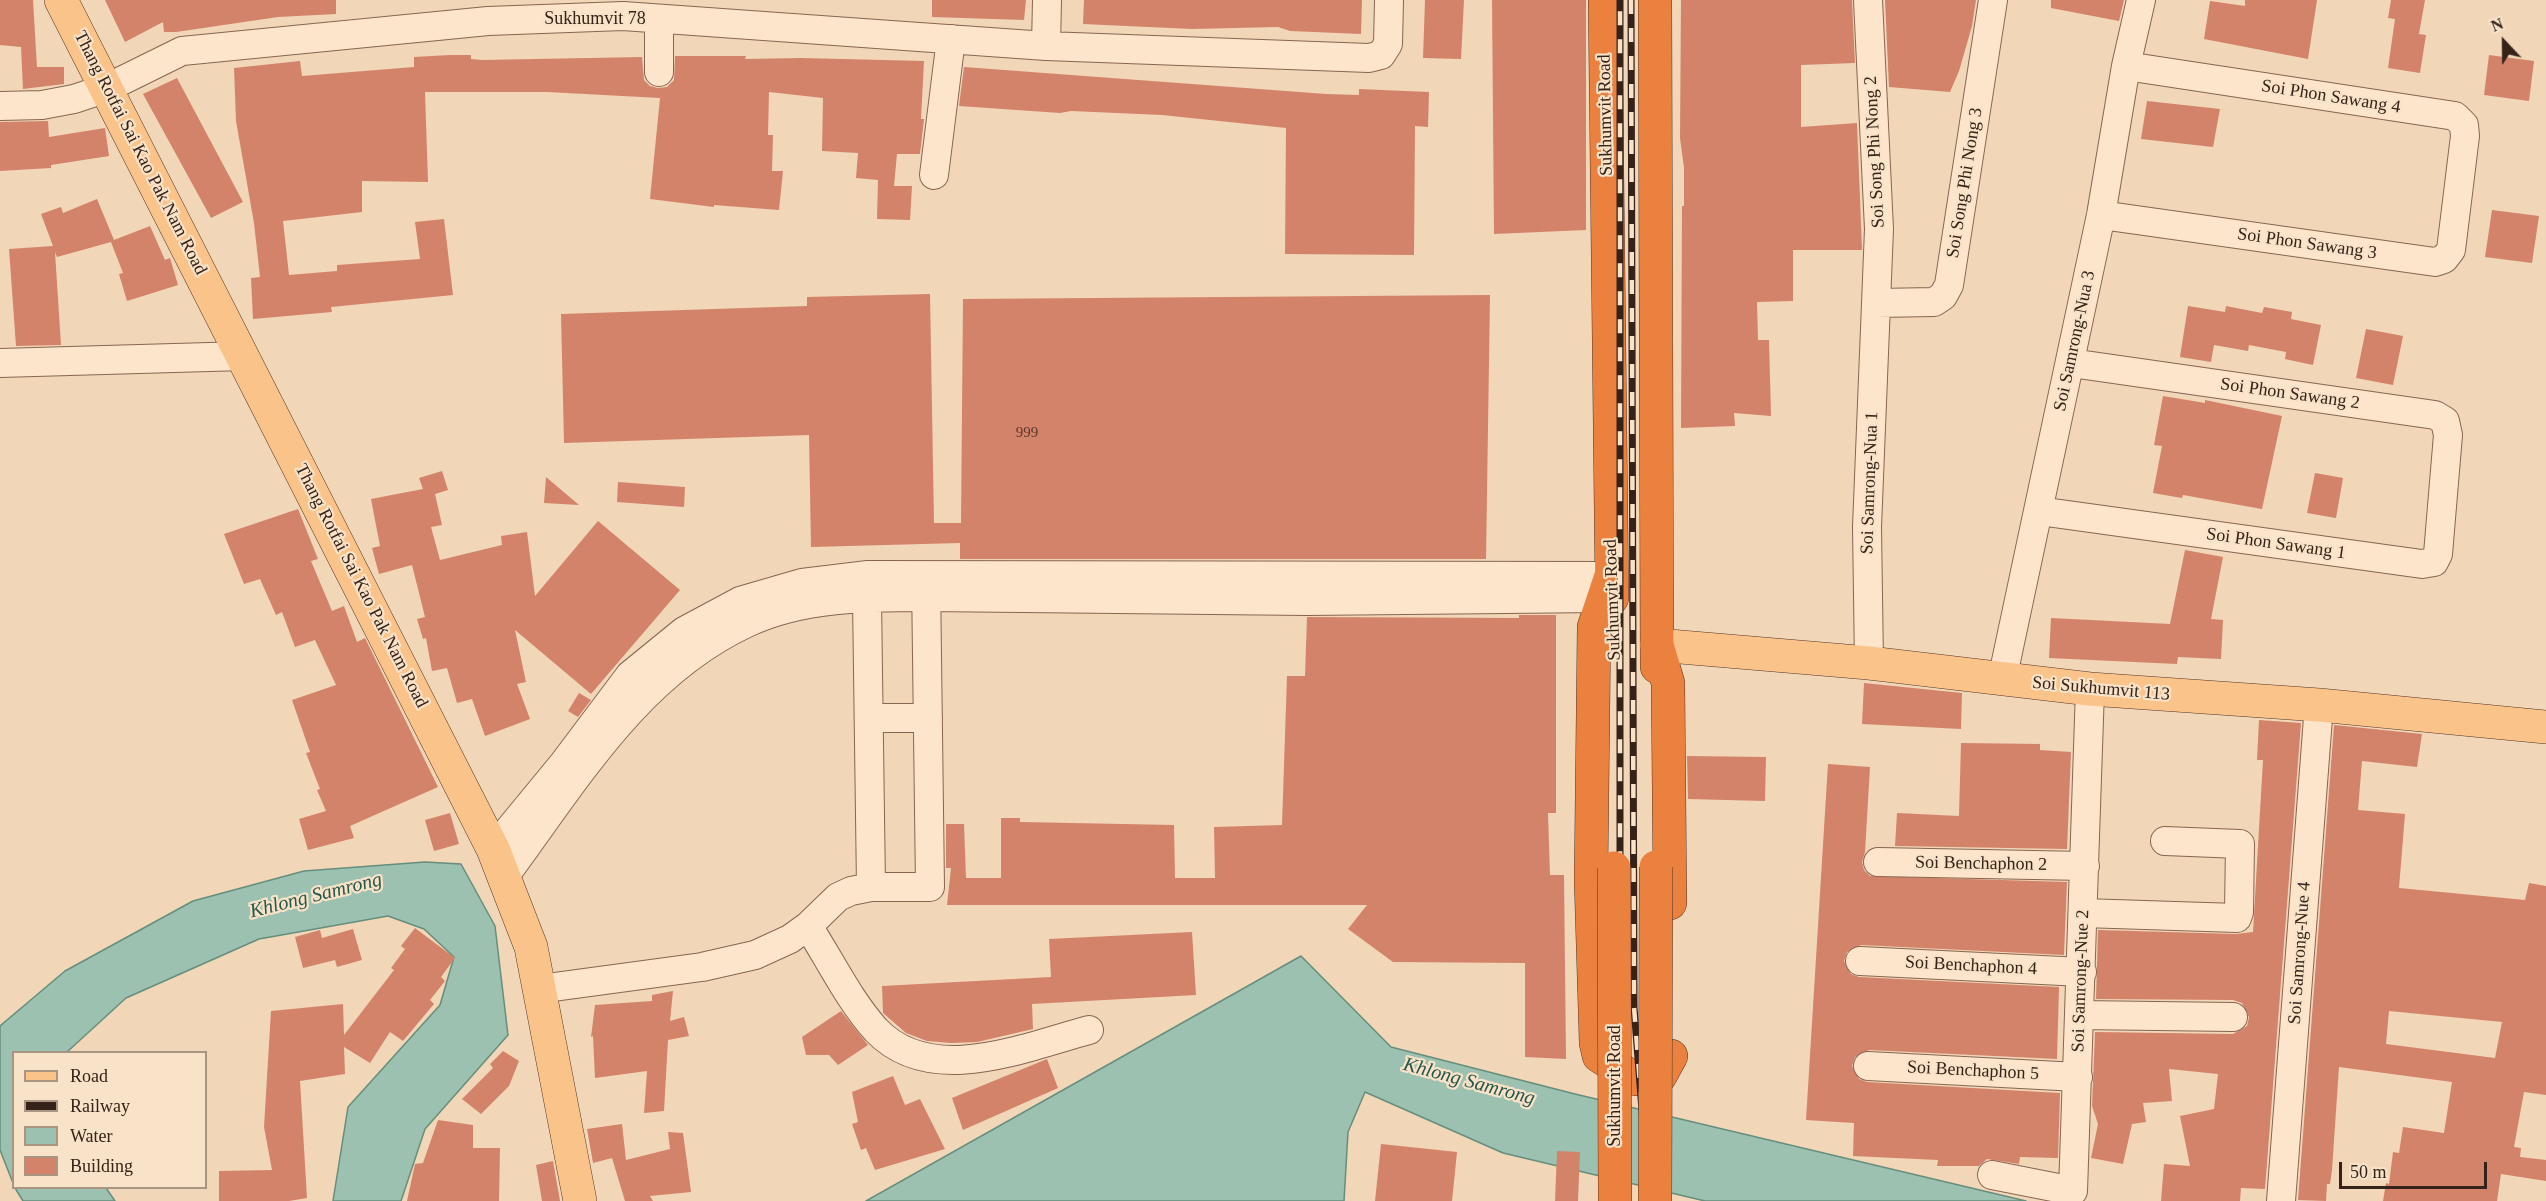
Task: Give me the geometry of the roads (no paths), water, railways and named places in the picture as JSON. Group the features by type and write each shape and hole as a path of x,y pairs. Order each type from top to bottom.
{"highway":[{"name":"Sukhumvit Road","path":"1605,0 1607,587 1615,642 1615,1201"},
{"path":"1654,0 1657,645 1655,1201"},
{"path":"1607,587 1594,627 1591,881 1596,1043 1599,1056 1635,1079 1660,1076 1671,1059 1668,683 1657,645"}],"main road":[{"name":"Thang Rotfai Sai Kao Pak Nam Road","path":"61,0 244,356 499,863 531,947 580,1201"},
{"name":"Soi Sukhumvit 113","path":"1657,645 1869,663 2090,689 2319,705 2546,727"}],"street":[{"path":"1046,46 1047,0"},
{"name":"Sukhumvit 78","path":"0,106 42,105 107,88 182,51 488,11 623,8 659,19 1046,46 1369,58 1382,56 1388,44 1389,0"},
{"name":"Soi Song Phi Nong 2","path":"1868,0 1879,229 1876,303"},
{"name":"Soi Song Phi Nong 3","path":"1876,303 1934,303 1949,285 1993,0"},
{"name":"Soi Samrong-Nua 3","path":"2002,680 2071,363 2101,215 2126,66 2141,0"},
{"path":"659,19 659,72"},
{"path":"934,175 951,39"},
{"name":"Soi Phon Sawang 4","path":"2126,66 2456,116 2464,125 2465,136 2458,194"},
{"name":"Soi Phon Sawang 3","path":"2101,215 2435,262 2444,259 2451,250 2458,194"},
{"name":"Soi Samrong-Nua 1","path":"1869,663 1867,527 1876,303"},
{"path":"0,363 244,356"},
{"name":"Soi Phon Sawang 2","path":"2071,363 2435,415 2445,420 2448,435 2444,484"},
{"name":"Soi Phon Sawang 1","path":"2039,511 2422,564 2434,562 2438,554 2444,484"},
{"path":"499,863 613,715 630,675 684,631 744,611 802,583 868,575 926,587"},
{"path":"744,611 867,599 926,587 1607,587"},
{"path":"539,989 702,967 755,956 790,939 808,926 838,897 851,891 872,887 930,886 926,587"},
{"path":"867,599 872,887"},
{"name":"Soi Samrong-Nue 2","path":"1992,1175 2073,1191 2090,689"},
{"name":"Soi Samrong-Nue 4","path":"2281,1201 2319,705"},
{"path":"869,718 928,718"},
{"path":"2083,913 2237,918 2240,844 2165,841"},
{"name":"Soi Benchaphon 2","path":"1878,862 2085,866"},
{"path":"808,926 862,1012 876,1029 898,1048 915,1055 934,1059 959,1059 1001,1054 1089,1030"},
{"name":"Soi Benchaphon 4","path":"1860,961 2082,972"},
{"path":"2080,1015 2233,1017"},
{"name":"Soi Benchaphon 5","path":"1868,1066 2078,1077"}],"water":[{"name":"Khlong Samrong","path":"425,862 461,864 495,926 508,1035 425,1129 401,1201 333,1201 348,1107 440,1005 454,957 424,929 388,916 259,939 126,998 68,1051 12,1051 12,1180 0,1150 0,1026 65,971 193,901 304,871"},
{"name":"Khlong Samrong","path":"1301,956 1391,1047 1575,1094 2026,1201 1705,1201 1503,1153 1365,1092 1348,1132 1344,1201 866,1201"},
{"path":"16,1189 107,1189 115,1201 23,1201"}],"railway":[{"path":"1607,1201 1616,1070 1620,899 1620,0"},
{"path":"1631,0 1634,1007 1649,1201"}]}
